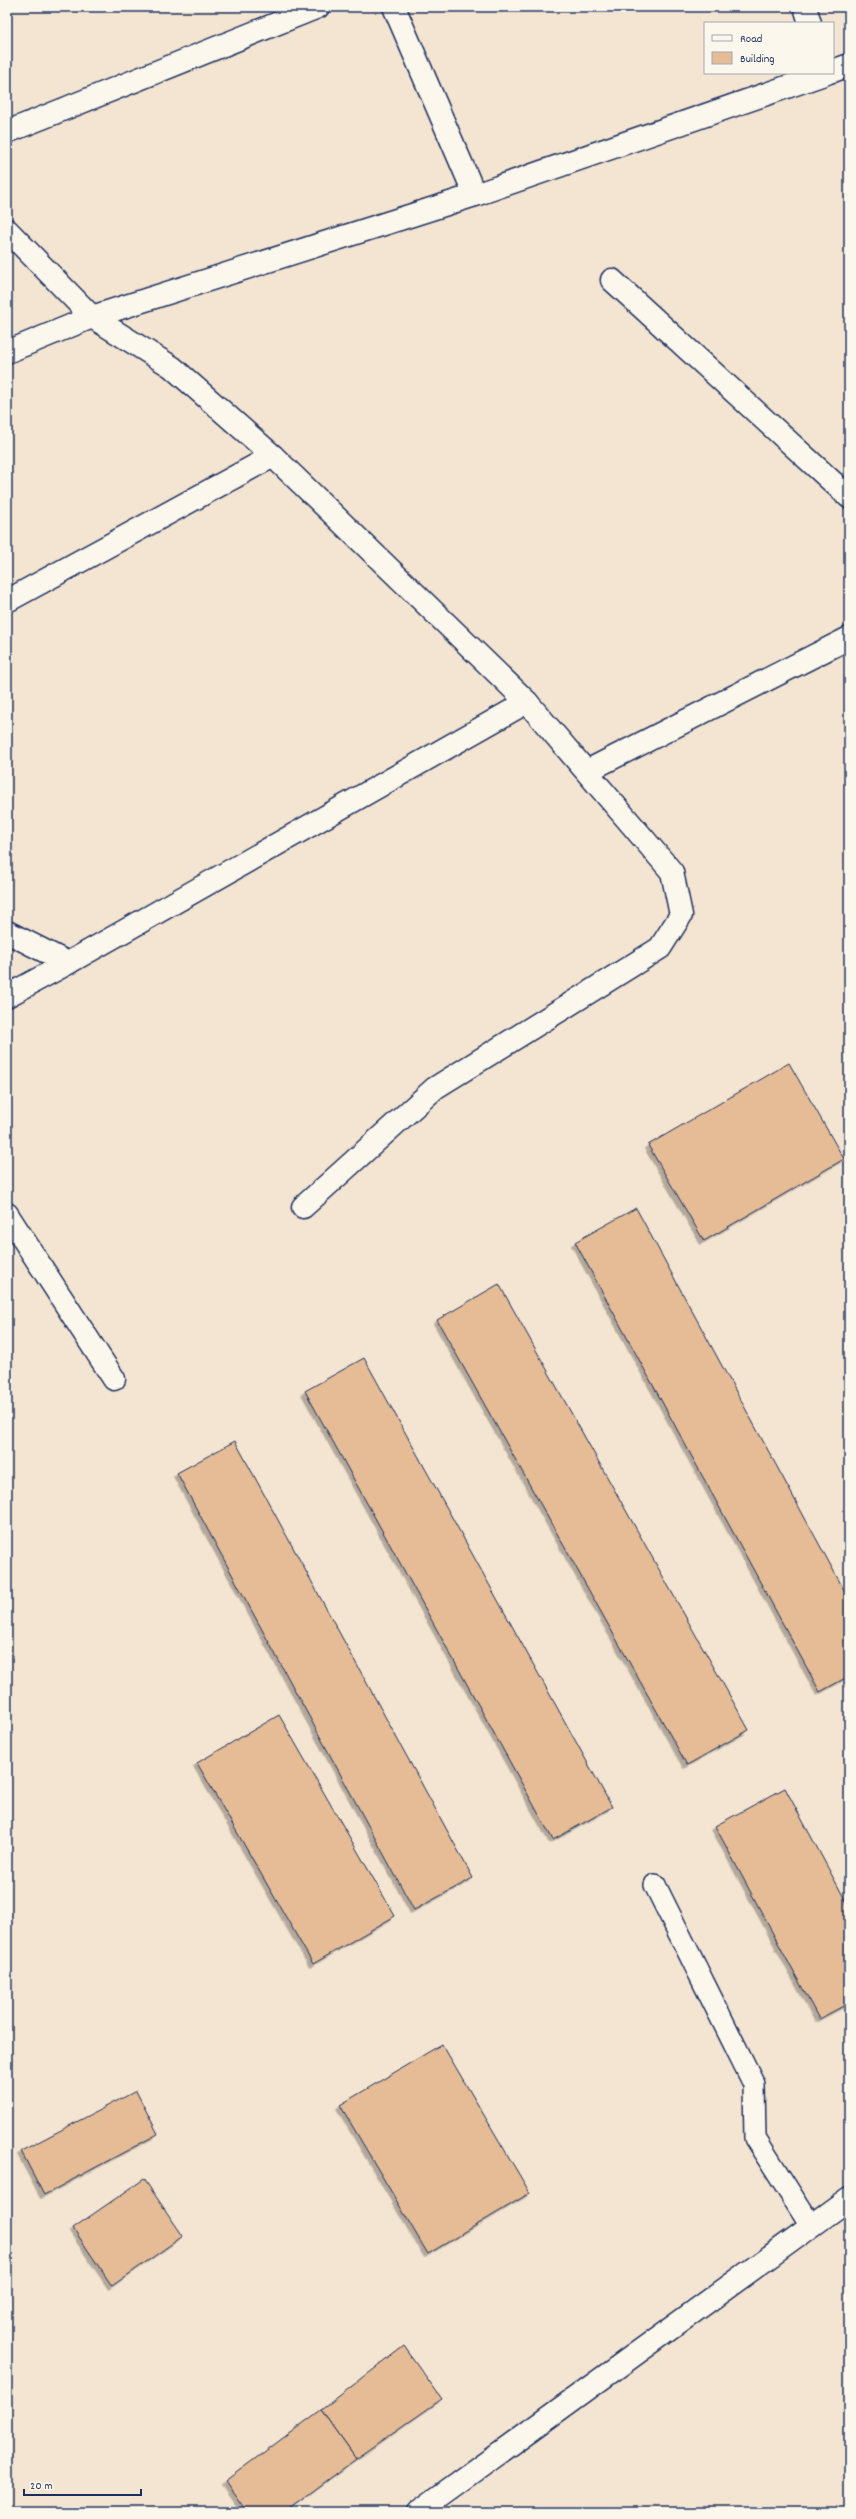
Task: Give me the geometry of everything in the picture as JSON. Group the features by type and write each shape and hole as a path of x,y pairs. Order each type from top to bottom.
{"street":[{"path":"7,132 318,7"},
{"path":"394,7 476,195"},
{"path":"805,7 810,22"},
{"path":"834,70 849,65"},
{"path":"7,352 92,317 476,195 824,74"},
{"path":"7,230 92,317 172,367 273,456 527,702 672,872 681,915 660,948 435,1088 303,1207"},
{"path":"612,280 849,497"},
{"path":"7,601 273,456"},
{"path":"587,771 832,644 849,638"},
{"path":"7,996 68,963 527,702"},
{"path":"7,932 68,963"},
{"path":"7,1214 114,1379"},
{"path":"418,2512 849,2199"}],"lane":[{"path":"654,1885 754,2084 754,2138 812,2226"}],"building":[{"path":"789,1063 844,1159 704,1241 648,1145"},
{"path":"636,1208 849,1599 849,1676 820,1692 575,1242"},
{"path":"499,1284 749,1730 687,1765 437,1320"},
{"path":"364,1358 612,1807 553,1840 305,1391"},
{"path":"235,1441 473,1878 414,1910 177,1473"},
{"path":"279,1715 395,1916 313,1964 197,1763"},
{"path":"785,1788 849,1907 849,2003 819,2019 715,1826"},
{"path":"442,2044 530,2193 428,2254 340,2105"},
{"path":"136,2091 158,2134 44,2195 21,2151"},
{"path":"144,2179 183,2236 112,2286 73,2228"},
{"path":"404,2346 442,2399 356,2459 321,2410"},
{"path":"321,2410 356,2459 285,2512 247,2512 225,2481"}]}
